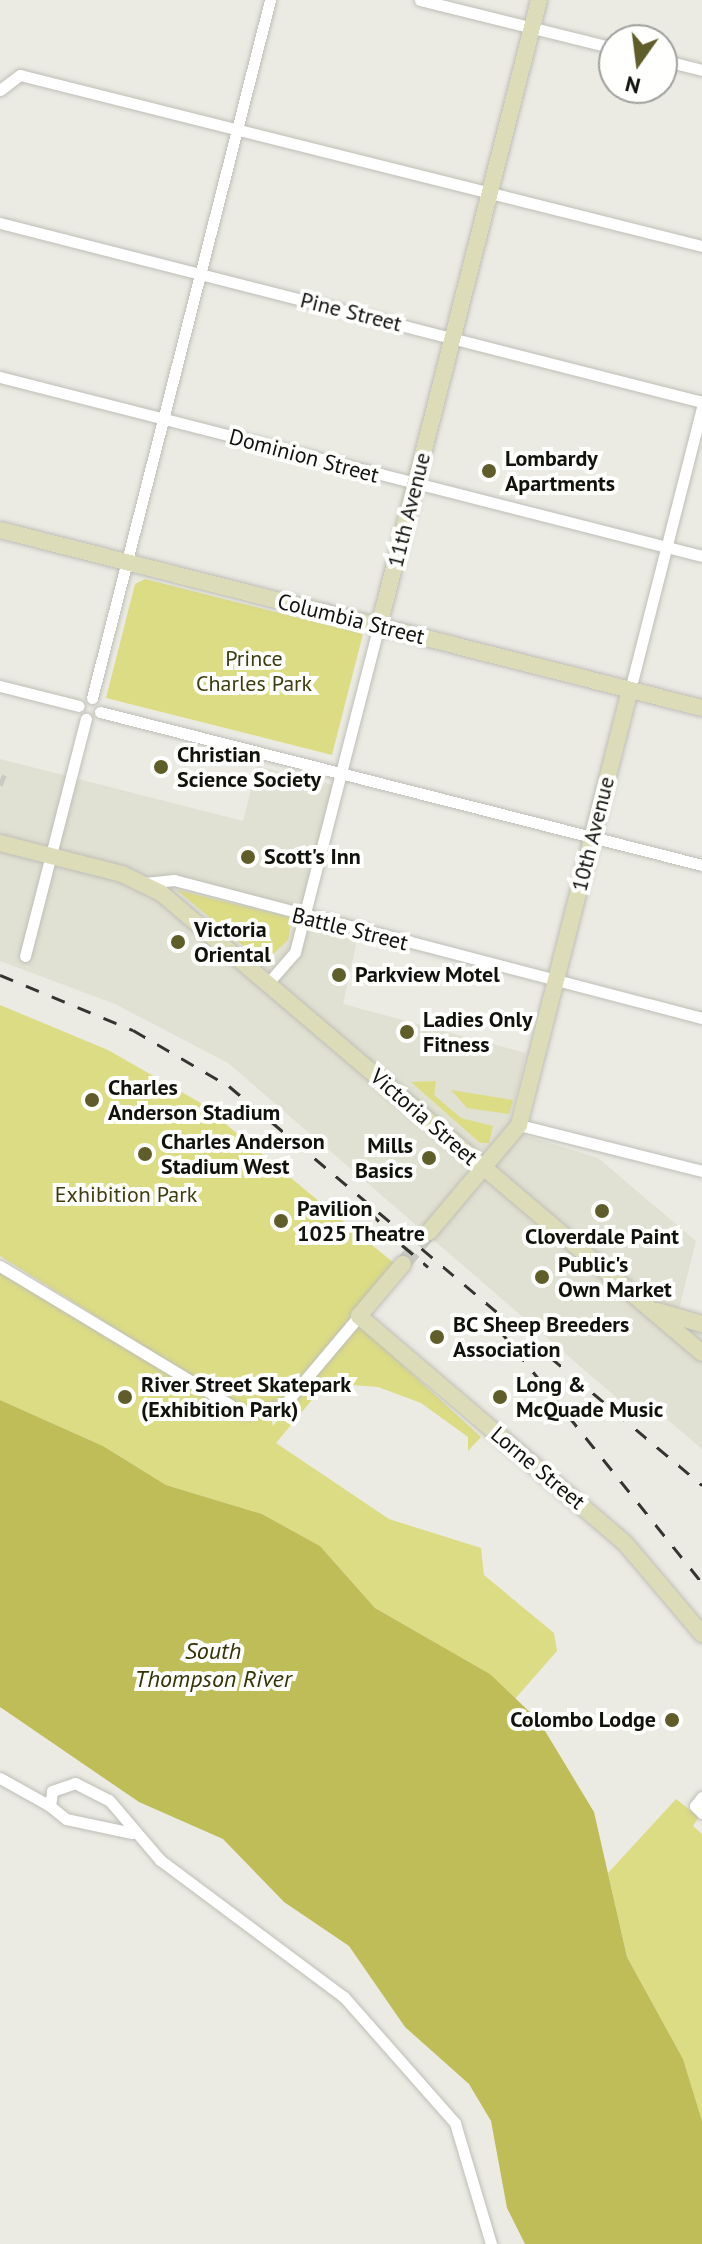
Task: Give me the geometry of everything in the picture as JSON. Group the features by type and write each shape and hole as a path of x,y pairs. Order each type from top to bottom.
{"street":[{"path":"100,712 92,698 270,0"},
{"path":"420,0 598,44"},
{"name":"11th Avenue","path":"268,983 295,952 539,0"},
{"path":"678,64 702,70"},
{"path":"0,90 20,75 702,246"},
{"name":"Pine Street","path":"0,223 702,404"},
{"name":"Dominion Street","path":"0,377 702,556"},
{"name":"10th Avenue","path":"429,1232 519,1125 702,404"},
{"name":"Columbia Street","path":"0,530 702,708"},
{"path":"0,686 79,706 92,698"},
{"path":"25,956 86,719 79,706"},
{"path":"86,719 100,712 702,865"},
{"name":"Battle Street","path":"0,843 145,883 201,887 702,1018"},
{"name":"Victoria Street","path":"145,883 268,983 702,1353"},
{"path":"519,1125 702,1171"},
{"path":"0,1266 244,1413 283,1406 403,1264"},
{"path":"652,1309 702,1324"},
{"name":"Lorne Street","path":"359,1316 624,1542 702,1634"},
{"path":"0,1778 74,1821 132,1833"},
{"path":"50,1806 52,1791 75,1783 109,1800 132,1833 268,1945 327,1982 432,2091 461,2135 491,2244"}],"shaded area":[{"path":"0,759 243,821 257,766 334,785 305,908 361,923 343,1004 526,1053 508,1130 598,1158 696,1241 679,1309 702,1315 702,1449 650,1405 639,1417 228,1063 115,1004 0,961"}],"green space":[{"name":"Prince Charles Park","path":"145,579 363,634 332,755 106,698 135,584"},
{"path":"177,890 292,918 288,940 264,963"},
{"name":"Exhibition Park","path":"0,1005 108,1050 199,1102 395,1264 280,1403 243,1409 0,1256"},
{"path":"436,1081 434,1095 461,1118 493,1126 489,1143 480,1143 411,1082"},
{"path":"451,1090 513,1100 509,1114 467,1108"},
{"path":"0,1271 243,1416 270,1414 273,1426 359,1325 481,1437 468,1451 468,1437 421,1403 378,1387 326,1383 276,1443 389,1519 481,1548 484,1575 554,1633 557,1651 514,1700 490,1674 375,1608 320,1546 262,1514 166,1485 103,1446 0,1400"},
{"path":"676,1799 699,1817 693,1826 702,1834 702,2122 683,2059 627,1957 608,1873"}],"water":[{"name":"South Thompson River","path":"0,1400 103,1446 166,1485 262,1514 320,1546 375,1608 490,1674 539,1721 594,1812 627,1957 683,2059 702,2121 702,2244 525,2244 507,2208 491,2121 469,2084 405,2027 349,1946 284,1902 223,1839 139,1802 0,1707"}],"tunnel":[{"path":"0,779 5,781"},
{"path":"403,1264 429,1232"}],"railway":[{"path":"0,975 133,1030 229,1086 702,1485"},
{"path":"369,1211 400,1243"},
{"path":"402,1245 428,1267"},
{"path":"498,1328 702,1583"}],"place":[{"name":"Lombardy Apartments","path":"489,471"},
{"name":"Christian Science Society","path":"161,767"},
{"name":"Scott's Inn","path":"248,857"},
{"name":"Victoria Oriental","path":"178,942"},
{"name":"Parkview Motel","path":"339,975"},
{"name":"Ladies Only Fitness","path":"407,1032"},
{"name":"Charles Anderson Stadium","path":"92,1100"},
{"name":"Charles Anderson Stadium West","path":"145,1154"},
{"name":"Mills Basics","path":"429,1158"},
{"name":"Cloverdale Paint","path":"602,1211"},
{"name":"Pavilion 1025 Theatre","path":"281,1221"},
{"name":"Public's Own Market","path":"542,1277"},
{"name":"BC Sheep Breeders Association","path":"437,1337"},
{"name":"River Street Skatepark (Exhibition Park)","path":"125,1397"},
{"name":"Long & McQuade Music","path":"500,1397"},
{"name":"Colombo Lodge","path":"672,1720"}]}
